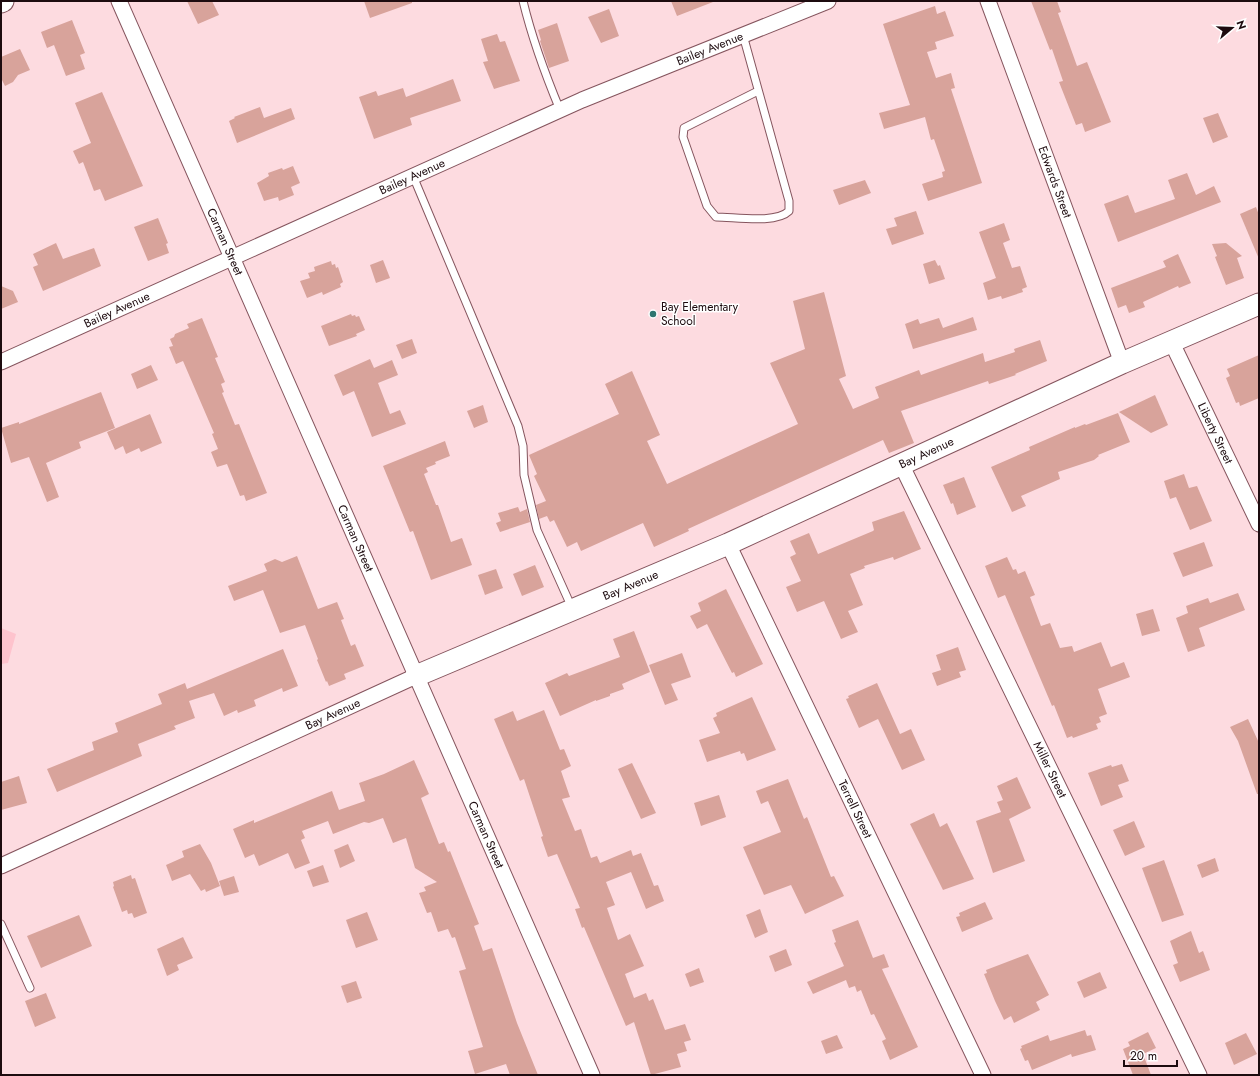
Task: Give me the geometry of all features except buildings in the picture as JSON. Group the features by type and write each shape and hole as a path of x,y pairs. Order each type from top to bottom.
{"street":[{"name":"Carman Street","path":"119,1 592,1075"},
{"name":"Bailey Avenue","path":"1,362 560,110 828,1"},
{"name":"Edwards Street","path":"988,1 1122,363"},
{"name":"Bay Avenue","path":"1,866 416,676 728,544 1122,363 1172,343 1259,304"},
{"name":"Liberty Street","path":"1172,343 1259,524"},
{"name":"Miller Street","path":"901,464 1199,1075"},
{"name":"Terrell Street","path":"728,544 982,1075"}],"lane":[{"path":"523,1 536,48 560,110"},
{"path":"742,35 758,91 789,201 789,212 784,216 774,219 716,217 707,206 683,136 684,128 758,91"},
{"path":"413,176 518,426 522,446 524,475 537,530 573,610"},
{"path":"1,924 30,988"}],"shaded area":[{"path":"1,628 16,634 8,663 1,664"}],"place":[{"name":"Bay Elementary School","path":"653,314"}]}
